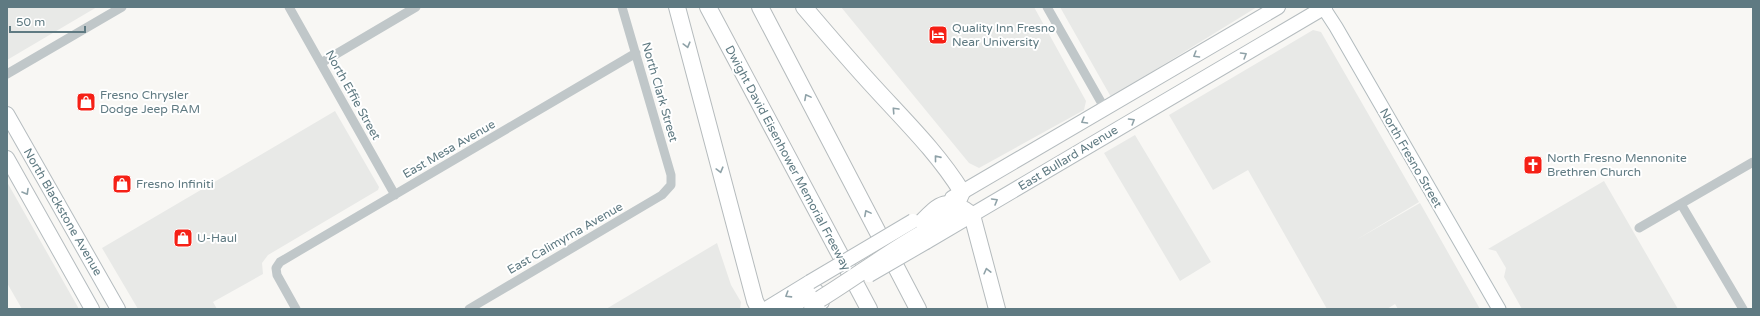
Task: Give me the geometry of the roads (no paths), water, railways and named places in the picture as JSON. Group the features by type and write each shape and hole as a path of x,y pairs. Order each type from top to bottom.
{"highway":[{"path":"677,7 755,301 759,309"},
{"name":"Dwight David Eisenhower Memorial Freeway","path":"708,7 869,309"},
{"path":"760,7 918,309"},
{"path":"804,7 852,64 921,138 953,177 959,199 964,208 972,215 997,309"},
{"path":"919,231 939,205 949,204 959,199"},
{"path":"786,309 814,299 852,269 888,244 943,221 952,213 959,199"}],"main road":[{"name":"East Bullard Avenue","path":"959,199 1105,109 1278,7"},
{"name":"East Bullard Avenue","path":"919,231 972,215 1324,7"},
{"name":"North Fresno Street","path":"1324,7 1499,309"},
{"name":"North Blackstone Avenue","path":"7,114 118,309"},
{"path":"7,134 15,148 38,168"},
{"name":"North Blackstone Avenue","path":"7,158 92,309"},
{"path":"766,309 814,299"}],"street":[{"path":"7,74 122,7"},
{"name":"North Effie Street","path":"289,7 395,195"},
{"path":"321,63 416,7"},
{"name":"North Clark Street","path":"622,7 671,175 671,185"},
{"path":"1047,7 1105,109"},
{"name":"East Mesa Avenue","path":"296,309 277,275 276,268 280,262 636,53"},
{"path":"1640,228 1753,162"},
{"name":"East Calimyrna Avenue","path":"469,309 662,195 671,185"},
{"path":"1681,204 1743,309"}],"place":[{"name":"Quality Inn Fresno Near University","path":"938,35"},
{"name":"Fresno Chrysler Dodge Jeep RAM","path":"86,102"},
{"name":"North Fresno Mennonite Brethren Church","path":"1533,165"},
{"name":"Fresno Infiniti","path":"122,184"},
{"name":"U-Haul","path":"183,238"}]}
